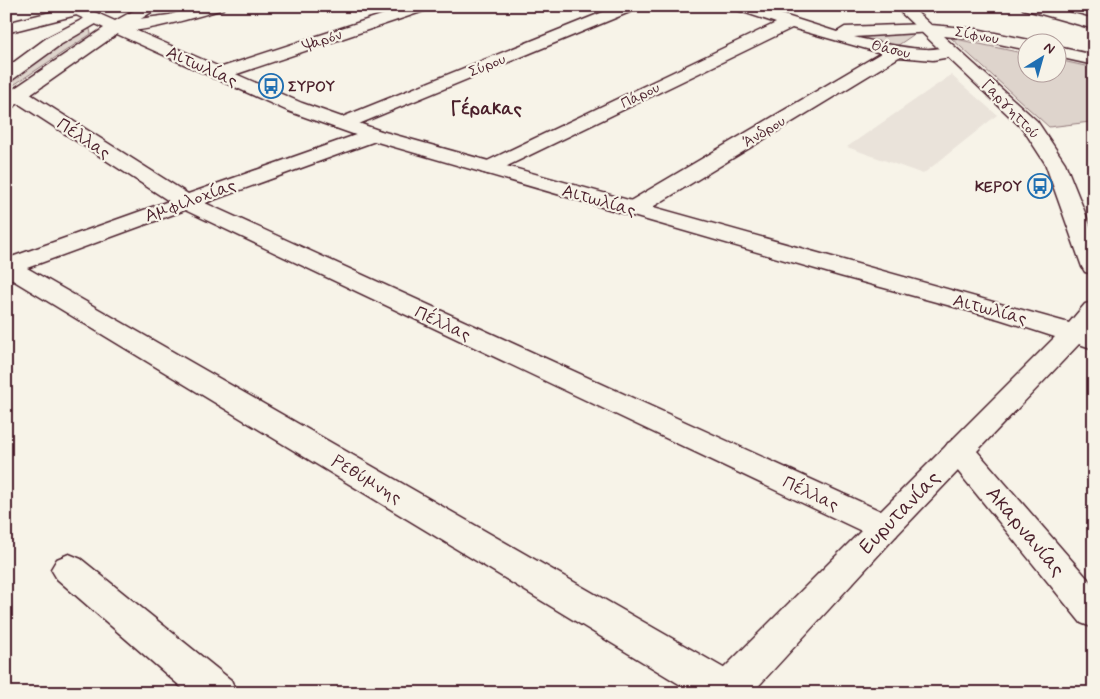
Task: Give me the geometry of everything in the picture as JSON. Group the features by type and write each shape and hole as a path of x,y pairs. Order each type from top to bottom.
{"street":[{"path":"10,91 154,6"},
{"path":"116,28 170,20 218,6"},
{"name":"Ψαρόν","path":"219,74 425,6"},
{"name":"Σύρου","path":"342,124 632,6"},
{"name":"Θάσου","path":"739,6 895,52 941,56 950,52"},
{"name":"Γαργηττού","path":"901,6 1011,105 1030,125 1047,148 1055,163 1090,240 1094,267"},
{"path":"1028,6 1094,24"},
{"path":"6,28 73,8"},
{"name":"Αιτωλίας","path":"73,8 95,12 116,28 219,74 374,135 633,209 1087,328"},
{"path":"10,91 54,41 95,12"},
{"name":"Πάρου","path":"488,168 792,22"},
{"name":"Θάσου","path":"831,34 860,30 926,28"},
{"name":"Σίφνου","path":"926,28 976,34 1018,43"},
{"name":"Άνδρου","path":"633,209 895,52"},
{"path":"1068,54 1094,60"},
{"name":"Πέλλας","path":"10,91 184,201 884,527"},
{"name":"Αμφιλοχίας","path":"7,266 184,201 374,135"},
{"name":"Ρεθύμνης","path":"7,266 727,692"},
{"name":"Ευρυτανίας","path":"727,692 959,451 1087,328"},
{"name":"Ακαρνανίας","path":"959,451 1094,612"},
{"path":"69,569 217,693"}],"shaded area":[{"path":"86,29 90,29 91,34 6,90 6,82 28,65"},
{"path":"913,32 913,35 897,46 884,46 853,37"},
{"path":"951,38 1018,52 1018,82 1068,82 1068,62 1094,68 1094,119 1090,122 1049,127"},
{"path":"951,75 997,115 923,174 847,147"}],"place":[{"name":"ΣΥΡΟΥ","path":"271,86"},
{"name":"ΚΕΡΟΥ","path":"1040,186"}],"district":[{"name":"Γέρακας","path":"486,107"}]}
